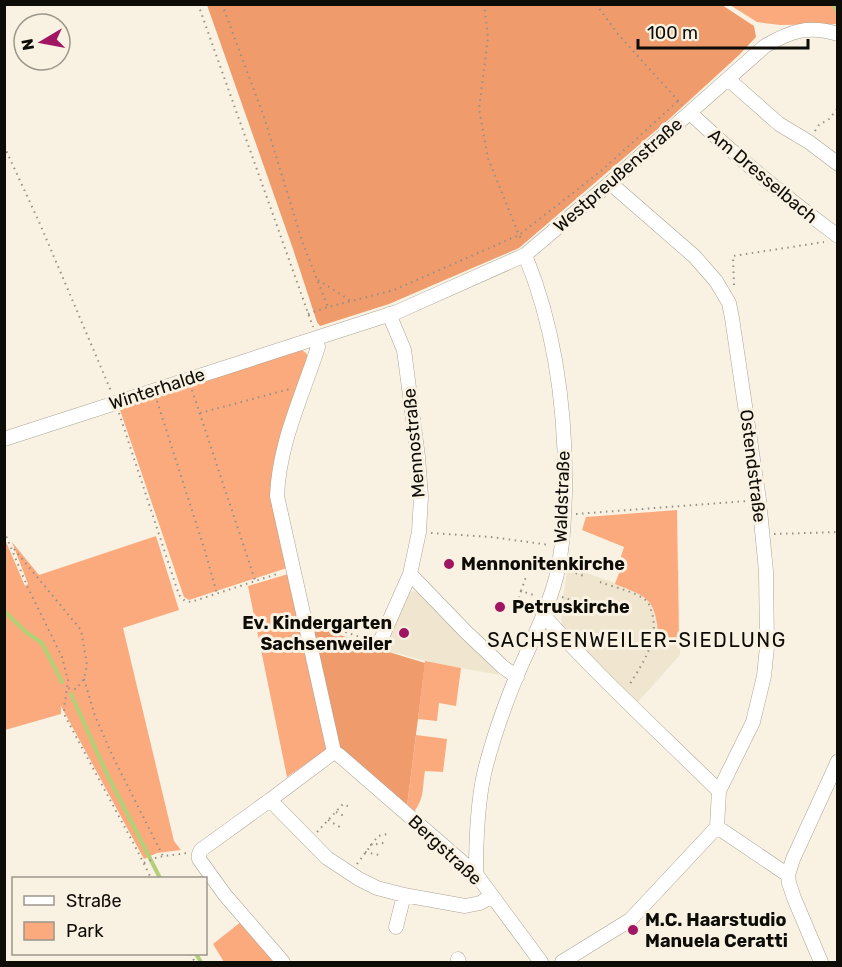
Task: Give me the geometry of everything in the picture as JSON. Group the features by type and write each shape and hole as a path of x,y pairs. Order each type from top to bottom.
{"street":[{"name":"Westpreußenstraße","path":"367,329 389,314 525,255 765,46 783,35 807,30 837,34"},
{"path":"728,79 779,124 837,164"},
{"name":"Am Dresselbach","path":"690,113 720,142 833,238"},
{"name":"Ostendstraße","path":"610,183 694,256 730,300 759,500 766,571 767,647 764,676 753,722 719,790"},
{"name":"Waldstraße","path":"476,874 476,844 484,776 492,742 543,615 540,598 558,566 562,546 565,470 558,375 548,326 525,255"},
{"name":"Mennostraße","path":"379,644 410,574 419,532 421,497 414,417 404,350 389,314"},
{"name":"Winterhalde","path":"4,439 314,340 367,329"},
{"path":"283,963 209,877 199,859 199,854 201,850 334,752 292,569 278,496 278,480 285,441 318,347 314,340"},
{"path":"410,574 485,644 503,667 517,676"},
{"path":"543,615 622,698 719,790 717,826 630,920 562,963"},
{"name":"Bergstraße","path":"334,752 476,874 541,963"},
{"path":"816,961 789,883 789,875 793,859 837,761"},
{"path":"270,800 327,858 377,888 465,906 480,903 492,896"},
{"path":"717,826 789,875"},
{"path":"396,927 404,895"}],"path":[{"path":"198,4 308,314 314,340"},
{"path":"222,4 264,117 303,244 328,307"},
{"path":"484,4 488,37 479,109 488,158 519,235"},
{"path":"596,4 617,33 690,113"},
{"path":"308,314 394,290 519,235 601,171 678,101"},
{"path":"805,140 809,133 813,133 819,125 829,119 837,108"},
{"path":"4,146 40,224 116,403 179,596 191,602 292,569"},
{"path":"730,300 734,289 733,256 833,238"},
{"path":"317,279 351,301"},
{"path":"189,379 255,580"},
{"path":"200,413 304,385"},
{"path":"153,390 217,594"},
{"path":"564,515 749,501"},
{"path":"4,531 28,588 62,657 68,680 65,716 151,877"},
{"path":"419,532 491,537 553,545"},
{"path":"762,535 837,532"},
{"path":"12,547 81,630 87,665 84,679 76,689 67,688"},
{"path":"558,566 588,576"},
{"path":"519,598 527,574"},
{"path":"600,582 644,598 654,618 655,631 646,658 627,689"},
{"path":"521,591 540,598"},
{"path":"304,618 379,644"},
{"path":"84,679 95,716 113,757 163,856"},
{"path":"319,830 343,804 352,808"},
{"path":"336,812 346,817"},
{"path":"328,820 340,827"},
{"path":"358,862 378,836 387,834"},
{"path":"370,846 384,843"},
{"path":"144,862 158,856 201,850"},
{"path":"365,852 379,855"}],"shaded area":[{"path":"207,5 722,5 754,26 756,37 668,120 519,248 389,304 320,326"},
{"path":"568,566 615,583 621,568 618,566 679,570 680,655 637,703 562,628 561,611"},
{"path":"414,591 500,675 433,663 381,649 410,592"},
{"path":"307,623 425,663 407,806 337,748"}],"green space":[{"path":"730,5 837,5 837,24 780,25 757,22"},
{"path":"298,347 309,358 276,480 290,567 189,600 184,597 120,410 218,373"},
{"path":"677,510 679,643 658,632 654,611 647,599 615,584 621,568 618,566 624,547 582,530 586,517"},
{"path":"156,536 179,610 123,628 174,841 181,850 157,853 144,859 61,706 61,714 5,730 4,537 25,586 28,584 12,542 39,575"},
{"path":"288,574 329,748 287,777 248,586"},
{"path":"425,661 461,668 456,706 439,703 437,721 418,719"},
{"path":"416,735 447,739 443,772 425,771 422,797 414,812 407,806"},
{"path":"242,921 274,962 224,962 213,944"}],"waterway":[{"path":"833,4 838,12"},
{"path":"4,611 26,632 42,643 62,682"},
{"path":"71,694 106,772 159,877"},
{"path":"197,955 201,962"}],"place":[{"name":"Mennonitenkirche","path":"449,564"},
{"name":"Petruskirche","path":"500,607"},
{"name":"Ev. Kindergarten Sachsenweiler","path":"404,633"},
{"name":"M.C. Haarstudio Manuela Ceratti","path":"633,930"}],"district":[{"name":"SACHSENWEILER-SIEDLUNG","path":"637,640"}]}
